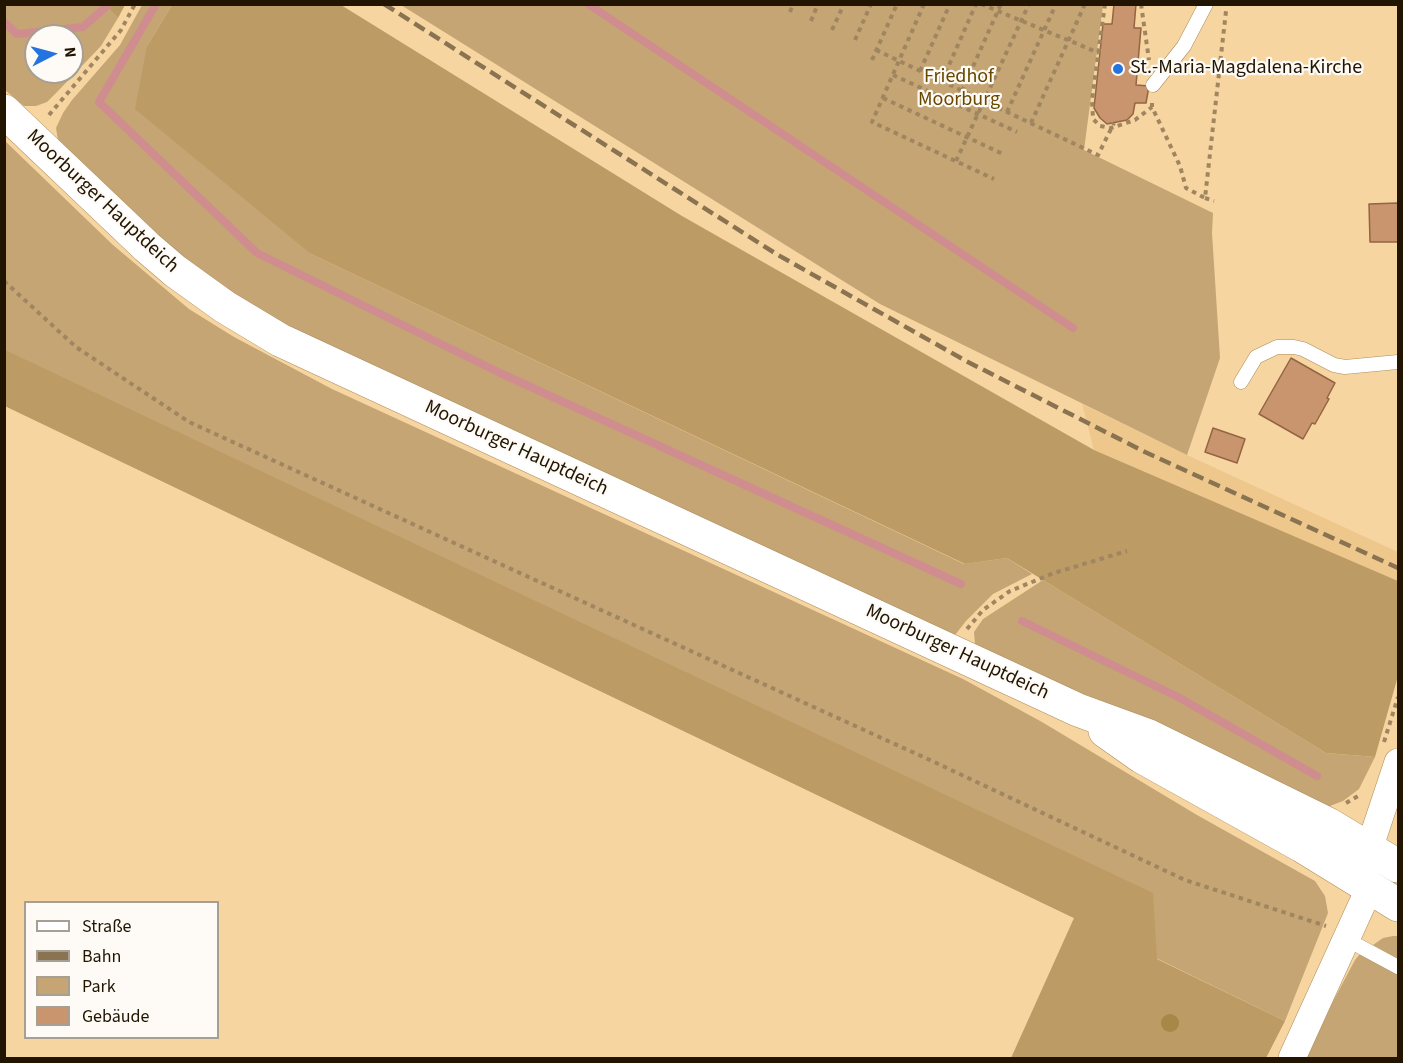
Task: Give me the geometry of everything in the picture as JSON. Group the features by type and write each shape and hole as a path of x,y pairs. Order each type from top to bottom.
{"main road":[{"name":"Moorburger Hauptdeich","path":"4,111 147,247 199,289 252,324 309,354 1078,710 1149,736 1328,824 1390,860"},
{"name":"Moorburger Hauptdeich","path":"1078,710 1142,758 1302,846 1398,905"},
{"path":"1369,889 1385,879 1390,860"}],"street":[{"path":"1390,756 1390,860"},
{"path":"1292,1059 1369,889"}],"lane":[{"path":"1153,85 1212,6"},
{"path":"1241,382 1256,357 1277,347 1294,347 1334,365 1345,367 1398,362"},
{"path":"1347,939 1398,968"}],"path":[{"path":"64,98 121,30 135,4"},
{"path":"790,12 793,4"},
{"path":"811,21 818,4"},
{"path":"832,30 844,4"},
{"path":"855,40 871,4"},
{"path":"872,60 897,4"},
{"path":"924,4 872,122 994,179"},
{"path":"920,71 950,4"},
{"path":"942,81 976,4"},
{"path":"981,4 1099,53"},
{"path":"962,91 1002,4"},
{"path":"956,162 1029,4"},
{"path":"1008,112 1056,4"},
{"path":"1031,123 1085,4"},
{"path":"1105,4 1092,100 1093,119 1100,126 1111,128 1135,120 1152,107"},
{"path":"1141,4 1153,85 1152,107 1180,166 1186,188 1214,201"},
{"path":"1205,198 1226,11 1212,6"},
{"path":"876,50 1098,154 1114,123"},
{"path":"893,75 1017,132"},
{"path":"883,98 1005,155"},
{"path":"4,281 76,347 189,422 932,761 1185,880 1322,923 1347,939"},
{"path":"956,652 969,626 983,610 1010,591 1054,573 1127,551"},
{"path":"1390,756 1398,697"},
{"path":"1328,824 1340,806 1363,792"}],"shaded area":[{"path":"104,5 125,5 118,18"},
{"path":"172,5 341,5 682,216 1094,450 1398,581 1398,676 1375,757 1326,753 1007,558 965,564 311,254 135,109 147,46"},
{"path":"5,350 1153,893 1157,959 1285,1021 1266,1058 1011,1058 1074,918 5,406"},
{"path":"1082,404 1398,552 1398,581 1094,450"}],"green space":[{"path":"5,5 104,5 118,18 101,46 84,64 84,24 24,24 24,84 64,84 47,102 36,106 24,106 5,90"},
{"path":"142,5 172,5 147,46 311,254 964,564 1007,558 1032,574 993,594 955,635 280,325 185,264 58,140 56,128 63,113 120,45"},
{"name":"Friedhof Moorburg","path":"401,5 1103,5 1084,150 1213,213 1212,233 1220,358 1187,455 880,304"},
{"path":"4,140 113,245 189,309 234,337 332,389 963,679 1042,722 1197,815 1315,881 1325,896 1328,913 1285,1021 5,406"},
{"path":"1043,580 1326,753 1375,757 1359,789 1343,801 1330,806 1326,812 1123,717 975,644 974,632 983,619"},
{"path":"1398,936 1398,959 1373,945 1383,938"},
{"path":"1364,954 1398,973 1398,1058 1303,1058 1355,960 1359,955"}],"building":[{"name":"St.-Maria-Magdalena-Kirche","path":"1114,4 1136,4 1134,28 1141,28 1136,85 1149,86 1146,103 1135,103 1133,114 1127,120 1107,124 1094,108 1103,24 1112,24"},
{"path":"1398,203 1398,242 1370,242 1369,204"},
{"path":"1291,358 1335,383 1315,424 1312,423 1303,439 1259,414"},
{"path":"1213,428 1245,439 1237,463 1205,452"}],"waterway":[{"path":"4,22 17,34 83,27 109,4"},
{"path":"156,4 99,102 257,253 498,372 961,584"},
{"path":"588,4 1073,328"},
{"path":"1022,621 1178,697 1317,776"}],"railway":[{"path":"384,4 778,255 966,361 1145,452 1398,568"}],"place":[{"name":"St.-Maria-Magdalena-Kirche","path":"1118,69"}]}
